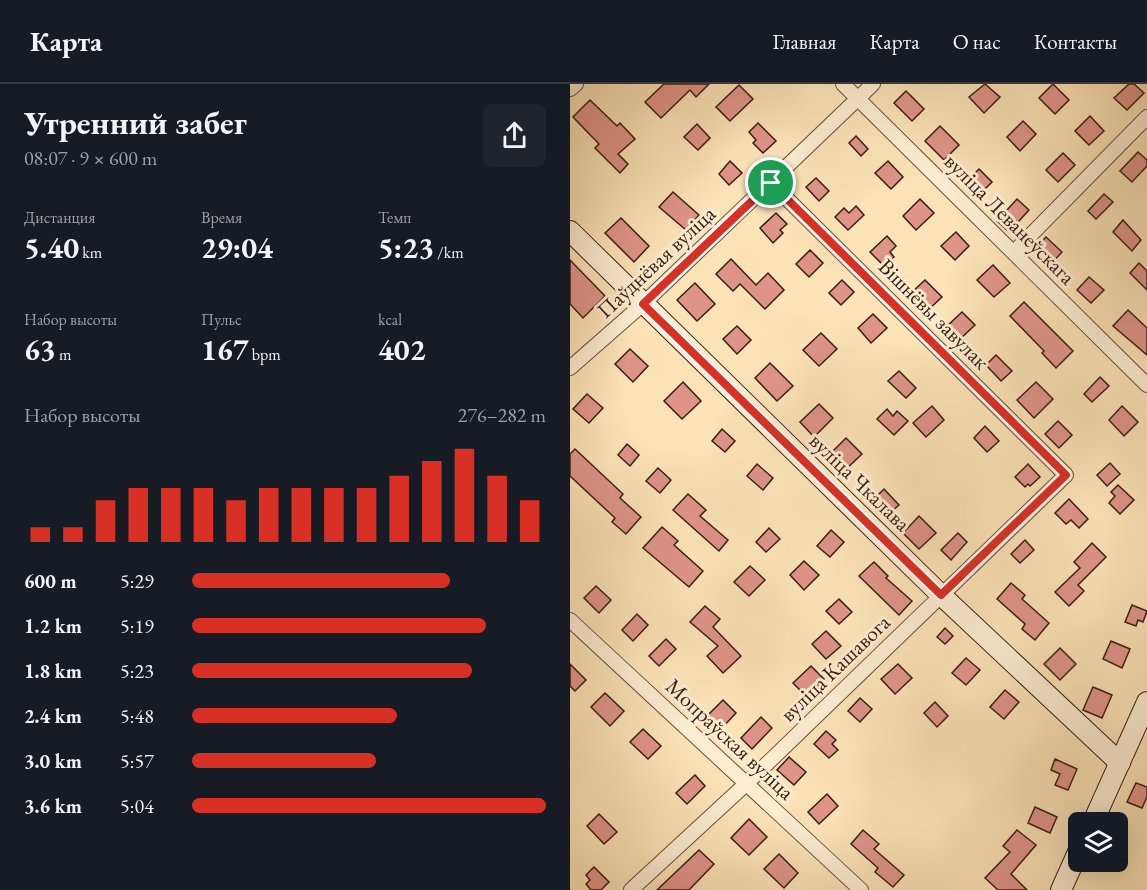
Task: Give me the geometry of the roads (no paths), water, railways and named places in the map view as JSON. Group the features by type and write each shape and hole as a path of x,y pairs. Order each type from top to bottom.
{"main road":[{"name":"вуліца Чкалава","path":"570,231 941,595 1120,763"},
{"path":"1098,812 1147,702"},
{"path":"1061,890 1069,872"}],"street":[{"path":"570,89 576,84"},
{"name":"вуліца Леванеўскага","path":"843,84 1147,385"},
{"name":"Паўднёвая вуліца","path":"570,368 643,304 873,84"},
{"path":"1014,252 1147,117"},
{"name":"Вішнёвы завулак","path":"771,183 1066,475"},
{"name":"вуліца Кашавога","path":"632,890 747,783 1066,475"},
{"name":"Мопраўская вуліца","path":"570,620 861,890"}]}
